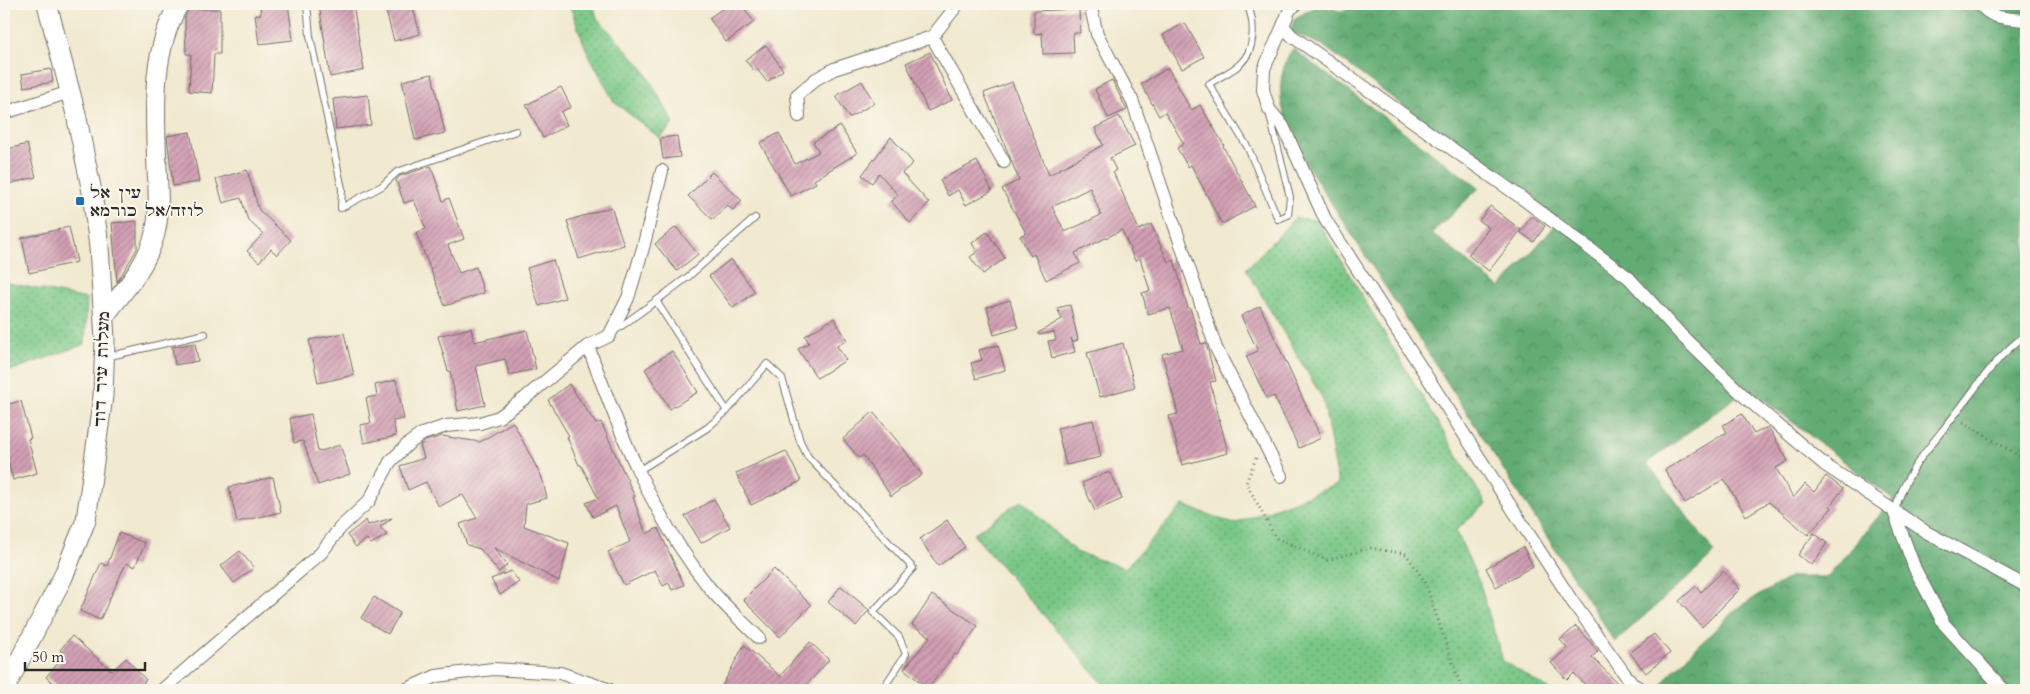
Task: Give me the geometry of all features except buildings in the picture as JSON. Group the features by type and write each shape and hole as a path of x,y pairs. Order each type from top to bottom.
{"street":[{"name":"מעלות עיר דוד","path":"4,690 63,577 86,520 103,396 104,316 99,247 92,192 70,92 47,4"},
{"path":"104,316 147,258 156,229 158,199 157,71 162,45 179,4"},
{"path":"799,116 797,95 816,78 834,69 932,37 958,4"},
{"path":"1090,4 1097,34 1132,100 1216,348 1281,476"},
{"path":"1297,4 1290,9 1264,69 1263,90 1269,110 1283,126 1298,163 1330,228 1572,601 1632,684 1644,690"},
{"path":"1980,4 1986,13 1998,18 2026,20"},
{"path":"1283,26 1292,36 1519,196 1628,278 1682,336 1746,398 1825,465 1894,512 2026,586"},
{"path":"932,37 1004,162"},
{"path":"4,114 70,92"},
{"path":"162,690 321,553 340,528 369,501 390,462 408,444 422,434 446,426 480,423 499,417 588,346 609,336 628,298 662,171"},
{"path":"588,346 638,471 661,518 709,588 759,638"},
{"path":"1894,512 1915,569 1944,624 2004,690"},
{"path":"405,690 436,676 493,669 560,673 610,690"}],"lane":[{"path":"307,4 310,36 342,189 341,208 382,186 396,172 516,131"},
{"path":"1247,4 1254,29 1249,50 1241,63 1209,84 1248,148 1278,219 1288,215 1290,197 1269,110"},
{"path":"609,336 689,276 755,218"},
{"path":"656,301 727,411"},
{"path":"104,357 205,334"},
{"path":"1894,512 1899,494 1925,449 1986,375 2026,335"},
{"path":"638,471 707,428 727,411 767,364 782,378 800,441 808,457 913,568 873,612 899,637 906,654 882,690"}],"path":[{"path":"1954,416 2026,460"},
{"path":"1263,440 1246,484 1276,538 1327,560 1371,548 1406,554 1425,582 1462,690"}],"green space":[{"path":"569,4 593,4 597,18 643,68 674,123 660,138 614,102 586,49"},
{"path":"1371,4 1931,4 1970,11 1998,4 2026,4 2026,690 1659,690 1668,676 1737,608 1791,577 1828,577 1893,499 1748,388 1647,463 1715,553 1615,642 1297,150 1283,111 1280,92 1286,61 1293,49 1479,188 1432,233 1500,288 1558,222 1322,45 1290,32 1295,18 1319,5 1340,11"},
{"path":"1295,218 1317,220 1486,504 1456,530 1480,584 1503,661 1550,690 1106,690 1106,687 973,534 1022,500 1076,552 1125,568 1183,505 1234,524 1338,484 1323,399 1246,269"},
{"path":"4,282 87,299 85,344 4,373"}],"place":[{"name":"עין אל לוזה/אל כורמא","path":"80,201"}]}
